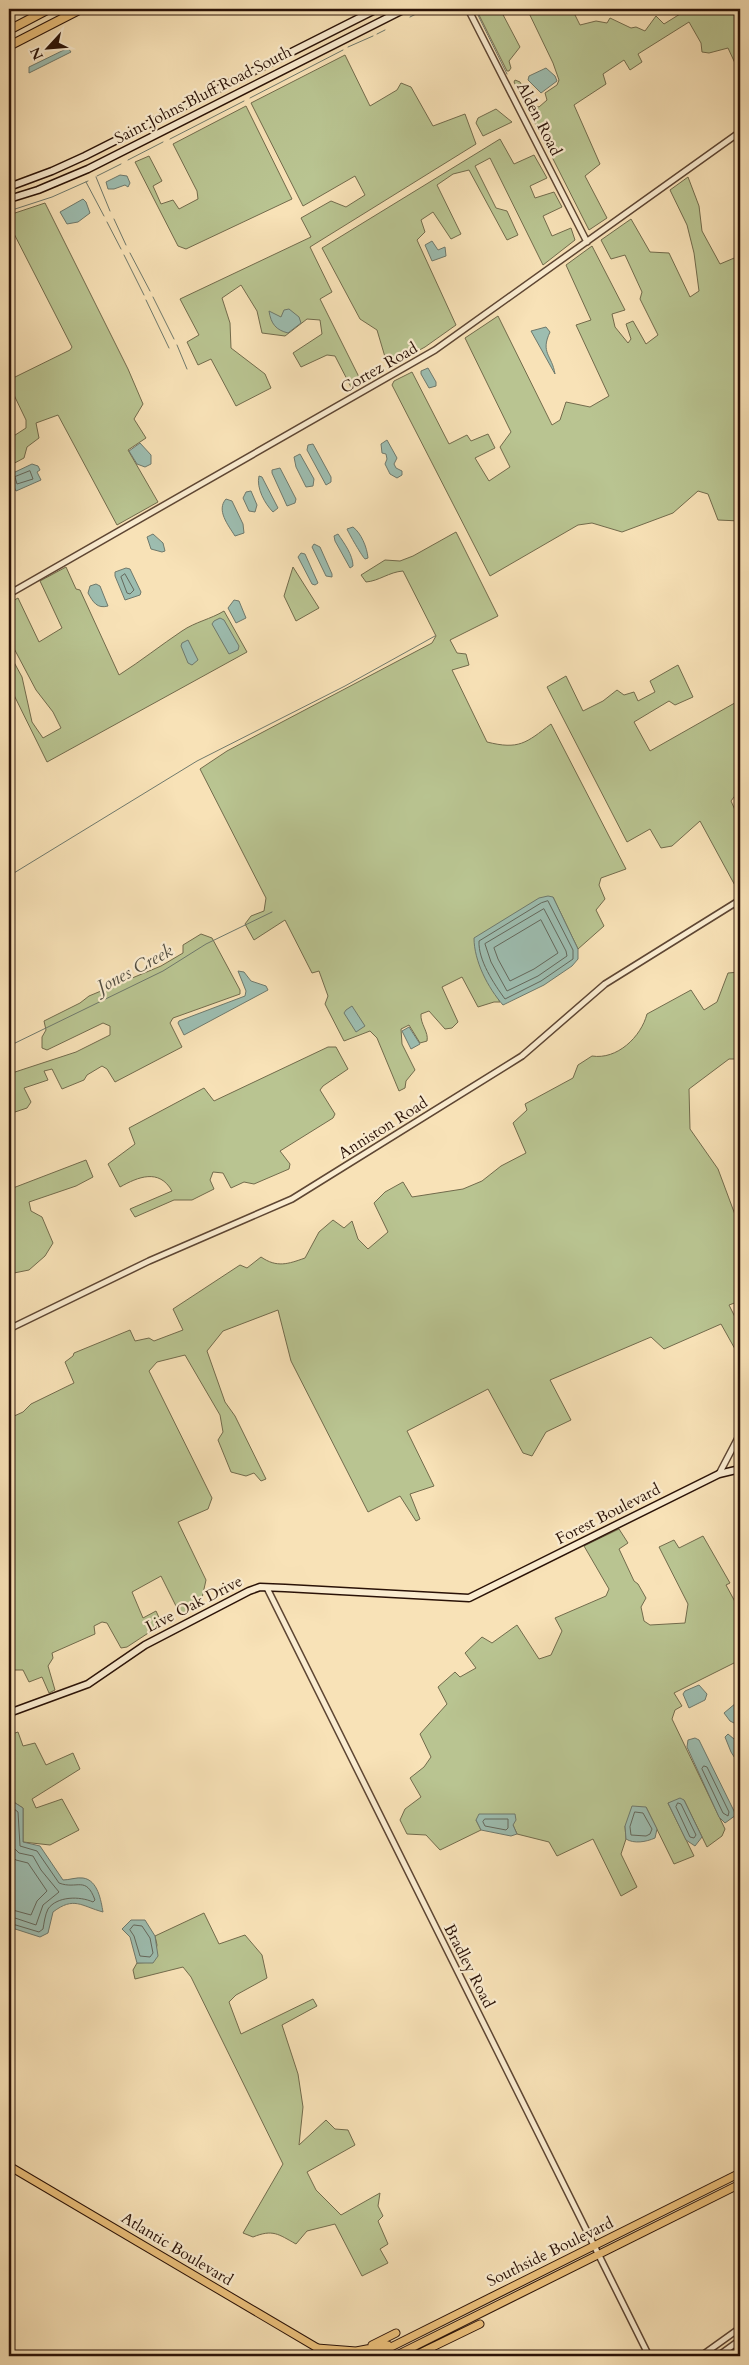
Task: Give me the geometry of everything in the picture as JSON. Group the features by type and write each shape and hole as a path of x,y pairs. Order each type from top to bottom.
{"highway":[{"path":"9,30 49,9"},
{"path":"9,46 81,9"}],"main road":[{"name":"Saint Johns Bluff Road South","path":"9,187 76,160 377,9"},
{"name":"Saint Johns Bluff Road South","path":"9,199 38,190 82,172 405,9"},
{"name":"Forest Boulevard","path":"469,1598 719,1474 740,1468"},
{"name":"Live Oak Drive","path":"9,1713 88,1684 131,1654 171,1630 249,1591 267,1588 469,1598"},
{"name":"Atlantic Boulevard","path":"9,2166 331,2356"},
{"name":"Southside Boulevard","path":"373,2356 740,2173"},
{"name":"Southside Boulevard","path":"395,2356 740,2184"},
{"path":"414,2356 480,2324"},
{"path":"356,2351 396,2333"},
{"path":"317,2348 356,2351 401,2342"},
{"path":"317,2348 322,2356"}],"street":[{"name":"Alden Road","path":"468,9 587,242"},
{"name":"Cortez Road","path":"9,594 424,357 740,132"},
{"name":"Anniston Road","path":"9,1329 150,1261 292,1199 522,1056 605,984 740,900"},
{"path":"719,1474 740,1434"},
{"name":"Bradley Road","path":"267,1588 649,2356"},
{"path":"701,2356 740,2328"},
{"path":"718,2356 740,2340"}],"green space":[{"path":"476,9 500,9 520,47 509,61 511,68 509,71 507,71"},
{"path":"527,9 572,9 580,25 596,21 607,23 610,18 631,28 636,27 645,31 656,16 664,24 688,9 740,9 740,74 728,48 709,53 702,52 701,43 689,22 638,54 642,62 630,70 624,60 603,74 606,84 574,105 600,164 585,176 607,218 589,230 514,82 515,80 520,82 533,105 539,107 547,100 545,93 557,85 559,80 553,63"},
{"path":"345,55 370,106 397,90 401,83 411,87 433,126 465,114 476,144 310,247 332,292 320,299 361,381 351,387 335,356 327,355 301,367 293,353 322,334 320,320 307,319 285,336 262,333 257,311 241,285 222,298 230,323 231,348 265,374 271,388 236,406 211,359 198,365 187,342 199,335 180,299 311,237 301,218 331,201 346,207 365,195 355,176 303,206 251,103"},
{"path":"246,106 292,199 186,249 178,246 135,162 149,156 162,181 153,186 161,204 173,200 179,209 198,199 197,191 173,144"},
{"path":"496,109 512,122 483,136 476,123 478,118"},
{"path":"500,139 514,164 534,155 547,178 530,186 535,198 554,192 562,207 543,216 552,236 571,228 575,240 543,265 490,158 475,166 496,208 507,211 518,235 507,240 469,170 453,174 437,185 461,234 451,239 433,212 421,220 425,232 417,240 456,325 425,347 388,367 377,330 360,319 322,248"},
{"path":"688,177 699,206 702,231 720,264 739,256 740,259 740,521 718,520 708,494 698,491 673,513 622,532 592,523 578,525 490,576 392,385 394,381 412,372 449,444 467,435 471,441 488,434 495,448 475,458 489,481 510,467 500,447 511,432 465,338 498,316 552,425 560,420 566,402 590,407 609,396 576,325 591,320 566,265 592,246 625,310 612,314 615,327 628,343 631,339 626,324 633,321 646,344 658,335 640,299 642,292 625,255 611,259 601,240 631,219 650,252 669,253 690,297 699,291 694,253 687,225 670,190"},
{"path":"45,203 128,369 143,404 134,419 146,438 128,450 158,502 117,525 58,415 36,423 39,438 27,447 24,458 9,466 9,439 26,428 26,420 13,393 9,393 9,380 70,350 72,347 9,224 9,215"},
{"path":"456,532 498,616 450,640 457,653 466,654 469,665 452,670 487,742 515,745 535,736 551,724 626,869 601,878 599,885 605,899 596,910 604,926 578,949 553,897 489,983 500,1002 478,1007 462,977 442,987 458,1022 452,1028 445,1029 429,1011 421,1014 427,1041 420,1043 409,1025 401,1029 402,1044 415,1070 406,1081 405,1088 399,1091 377,1038 370,1031 344,1041 325,1004 328,996 319,971 312,973 285,920 254,940 245,924 251,916 264,911 266,898 200,769 227,751 432,643 436,636 403,571 366,582 361,575 385,560 400,561 413,556"},
{"path":"66,567 76,589 80,590 119,675 187,628 224,611 247,652 47,762 9,685 9,653 22,677 32,722 43,738 61,728 53,712 36,690 9,639 9,603 18,598 39,642 62,628 40,581"},
{"path":"293,567 319,608 296,621 284,596"},
{"path":"678,665 693,697 675,705 669,701 634,722 650,751 740,700 740,789 731,801 739,821 741,836 740,850 737,856 740,862 740,889 738,891 700,821 672,846 661,848 650,829 627,842 547,687 566,676 583,711 603,701 617,690 624,695 634,692 638,701 655,692 650,681"},
{"path":"201,934 212,938 240,990 240,994 173,1018 170,1023 182,1047 115,1082 107,1069 102,1066 87,1075 84,1080 62,1089 52,1069 44,1071 48,1080 24,1088 31,1102 27,1108 9,1114 9,1074 76,1052 110,1035 110,1026 103,1023 47,1050 42,1048 42,1037 46,1030 44,1021 80,1003 89,996 161,966 183,953 183,945"},
{"path":"740,972 740,1060 729,1059 689,1089 690,1129 718,1169 740,1228 740,1301 729,1305 740,1327 740,1358 721,1324 664,1349 651,1337 550,1380 571,1420 546,1432 532,1456 523,1453 488,1389 407,1431 434,1486 410,1494 420,1519 416,1521 400,1496 368,1512 291,1361 278,1310 223,1331 207,1351 225,1402 235,1416 266,1479 261,1481 254,1473 246,1476 231,1472 218,1440 223,1432 220,1415 185,1355 157,1362 149,1371 212,1498 208,1509 178,1522 206,1580 200,1607 181,1616 161,1576 132,1592 143,1618 156,1611 162,1624 127,1647 121,1648 107,1623 102,1622 94,1626 95,1634 52,1653 53,1658 48,1666 55,1690 49,1693 42,1677 29,1682 23,1670 9,1670 9,1414 12,1417 23,1412 31,1404 74,1383 65,1362 74,1353 130,1330 135,1341 149,1338 154,1341 183,1330 173,1309 240,1265 247,1268 261,1257 277,1264 305,1258 319,1232 333,1220 344,1228 352,1221 358,1239 368,1249 388,1232 374,1203 385,1192 403,1182 412,1197 463,1189 482,1181 501,1166 526,1153 513,1123 527,1110 525,1104 573,1078 578,1065 592,1056 601,1056 619,1051 634,1038 644,1023 647,1014 691,990 704,1010 717,1002 728,973"},
{"path":"328,1047 336,1047 348,1069 320,1090 335,1114 333,1118 280,1151 290,1164 289,1169 254,1184 244,1182 231,1188 223,1173 213,1172 210,1180 214,1189 192,1200 174,1200 135,1217 130,1209 172,1191 161,1179 155,1177 134,1180 120,1187 108,1164 135,1144 129,1128 204,1088 214,1101"},
{"path":"86,1160 93,1177 76,1186 29,1202 31,1211 42,1217 53,1243 45,1256 29,1270 9,1274 9,1188"},
{"path":"619,1529 628,1543 619,1549 634,1581 638,1584 646,1598 641,1607 644,1621 650,1625 685,1623 688,1604 659,1547 674,1540 679,1548 703,1536 730,1583 726,1585 740,1611 740,1660 674,1693 682,1706 675,1710 672,1719 725,1829 722,1836 707,1847 684,1800 668,1803 694,1856 674,1864 646,1807 625,1826 626,1839 621,1854 637,1887 621,1896 593,1839 557,1856 549,1842 517,1834 513,1825 476,1820 481,1830 440,1850 426,1835 407,1834 400,1820 405,1809 421,1797 410,1778 424,1767 431,1757 420,1734 447,1704 438,1687 455,1672 460,1677 476,1668 465,1653 482,1637 492,1643 517,1625 539,1659 551,1655 562,1631 555,1618 606,1596 609,1589 584,1546"},
{"path":"18,1732 23,1746 35,1743 46,1765 73,1753 80,1769 32,1799 36,1808 62,1799 79,1830 50,1845 23,1842 23,1808 9,1799 9,1735"},
{"path":"204,1913 219,1944 245,1935 262,1955 267,1978 236,1995 229,2002 241,2034 313,1999 317,2006 282,2025 298,2074 303,2107 299,2145 326,2120 335,2129 348,2130 355,2145 307,2172 316,2190 341,2215 380,2193 378,2206 383,2216 378,2221 388,2244 380,2249 388,2263 362,2276 335,2224 307,2231 296,2244 271,2233 253,2237 243,2233 283,2164 191,1977 183,1967 135,1979 133,1970 137,1963 153,1962 157,1945 155,1936"}],"water":[{"path":"68,48 71,52 29,73 29,67"},
{"path":"546,68 555,76 557,81 541,93 528,80 529,76"},
{"path":"120,175 127,176 130,183 128,187 125,185 108,189 106,182"},
{"path":"83,199 90,213 78,222 67,224 60,212"},
{"path":"432,241 438,250 445,247 446,256 432,261 425,245"},
{"path":"289,309 299,317 301,323 288,333 275,326 269,311 281,317 284,310"},
{"path":"546,327 550,332 546,350 555,374 531,331"},
{"path":"428,368 436,382 436,386 429,388 421,374 421,371"},
{"path":"387,440 397,458 394,464 396,468 402,471 402,475 397,478 390,474 385,464 386,454 382,453 381,444"},
{"path":"140,443 151,455 151,464 145,467 137,464 129,451"},
{"path":"313,444 331,477 331,482 326,485 307,450 308,445"},
{"path":"300,454 314,479 313,486 306,487 296,467 294,457"},
{"path":"32,464 38,466 40,470 37,472 41,480 16,491 9,477 13,473"},
{"path":"280,468 296,499 295,503 287,506 272,473 272,470"},
{"path":"259,476 262,477 278,508 273,512 262,496 258,481"},
{"path":"251,491 257,505 255,512 249,511 243,498 246,492"},
{"path":"226,499 232,501 243,524 244,533 235,536 226,522 222,508"},
{"path":"353,527 363,541 368,558 364,558 347,529"},
{"path":"153,534 163,543 165,551 151,549 147,537"},
{"path":"338,534 352,558 353,566 350,568 335,541 334,536"},
{"path":"314,544 320,547 332,577 326,576 312,547"},
{"path":"301,553 305,554 318,583 315,585 312,584 298,557"},
{"path":"126,568 130,569 141,592 140,595 125,600 115,572"},
{"path":"96,584 100,586 108,606 98,606 88,593 90,586"},
{"path":"234,600 239,601 246,618 236,623 228,608"},
{"path":"220,618 224,620 239,646 238,650 229,654 212,624"},
{"path":"188,640 198,660 192,665 188,663 181,646 182,643"},
{"path":"553,897 578,949 578,959 572,966 544,985 503,1005 492,991 479,965 474,938 539,898"},
{"path":"238,971 244,972 251,981 266,986 268,990 184,1035 178,1023 179,1021 245,996 246,991"},
{"path":"352,1006 365,1026 356,1032 344,1013"},
{"path":"409,1027 420,1044 411,1049 402,1031"},
{"path":"699,1685 707,1694 705,1700 689,1708 683,1694 685,1691"},
{"path":"740,1702 740,1726 730,1721 724,1713"},
{"path":"728,1734 740,1744 740,1766 731,1752 725,1737"},
{"path":"695,1738 699,1740 736,1815 725,1823 719,1817 687,1747 688,1740"},
{"path":"680,1798 684,1800 702,1837 695,1846 686,1840 668,1803"},
{"path":"9,1799 23,1808 23,1842 40,1846 63,1880 83,1878 92,1883 98,1892 103,1912 78,1904 67,1904 53,1912 48,1933 40,1937 9,1927"},
{"path":"632,1806 646,1807 657,1829 655,1838 640,1842 626,1839 625,1826"},
{"path":"479,1814 515,1814 516,1820 513,1825 517,1834 511,1836 481,1830 476,1820"},
{"path":"131,1920 145,1920 155,1936 158,1956 153,1963 137,1963 130,1937 122,1929"}],"waterway":[{"path":"410,17 426,9"},
{"path":"475,9 507,74"},
{"path":"377,34 385,30"},
{"path":"348,47 373,36"},
{"path":"250,98 343,50"},
{"path":"170,139 244,101"},
{"path":"128,160 163,142"},
{"path":"97,176 121,164"},
{"path":"96,177 110,211"},
{"path":"9,211 52,197 88,181"},
{"path":"86,182 104,216"},
{"path":"114,219 126,245"},
{"path":"107,222 121,249"},
{"path":"130,253 150,291"},
{"path":"124,255 144,295"},
{"path":"153,297 174,339"},
{"path":"146,300 169,348"},
{"path":"177,345 187,369"},
{"path":"9,876 197,761 345,686 435,636"},
{"name":"Jones Creek","path":"9,1046 163,971 206,944 272,912"}]}
